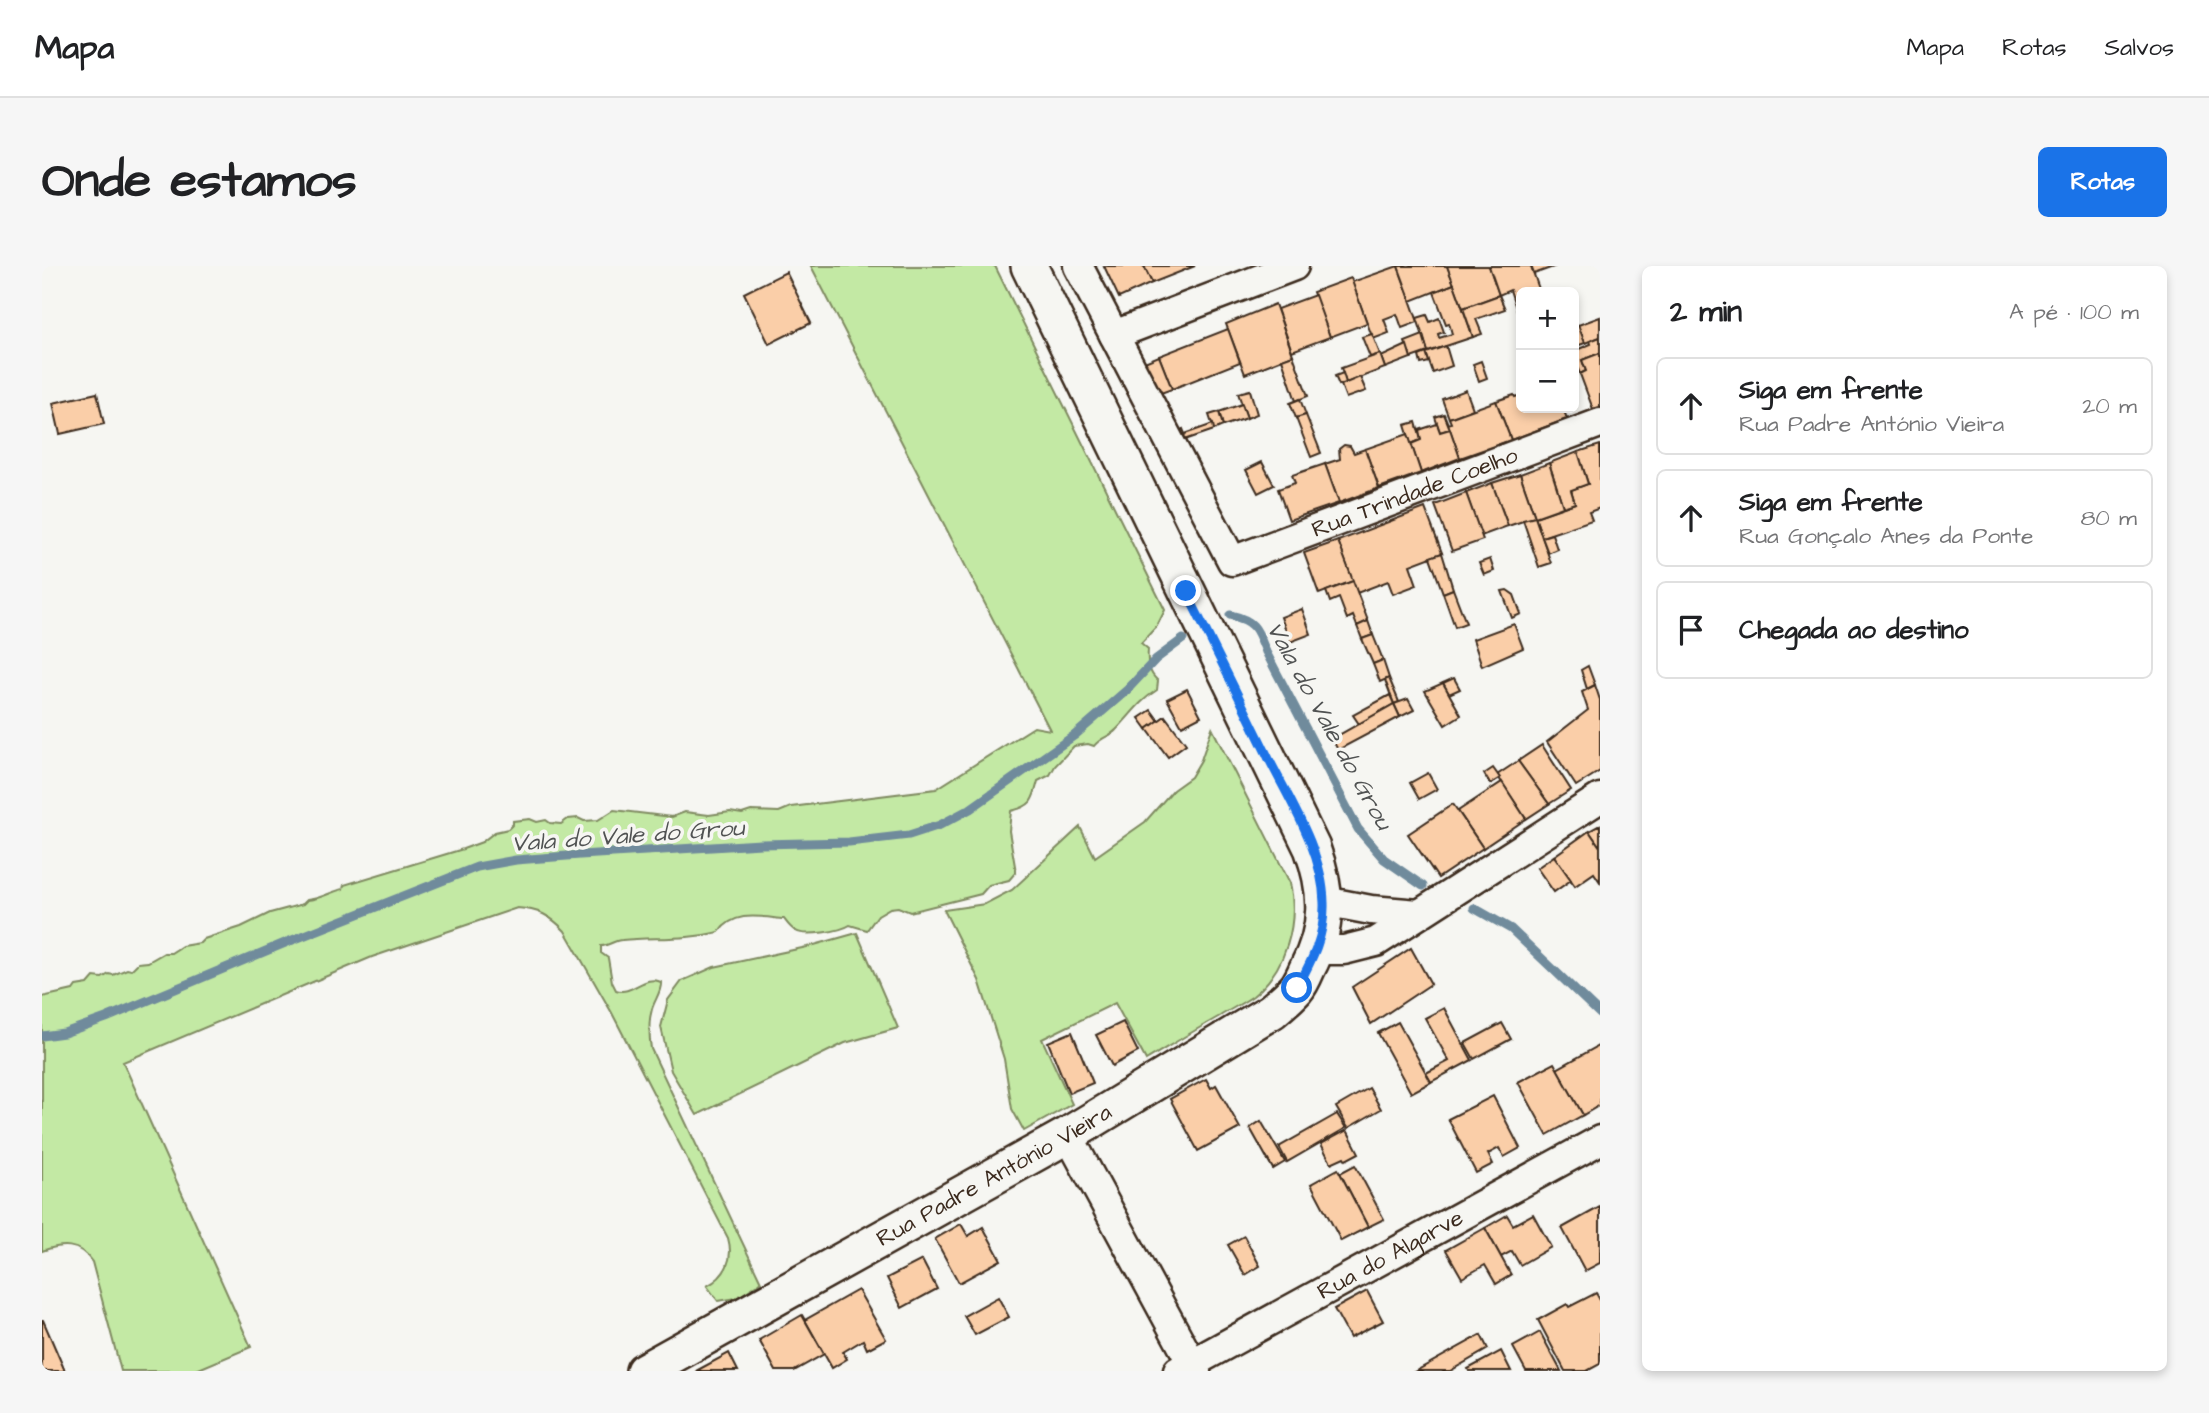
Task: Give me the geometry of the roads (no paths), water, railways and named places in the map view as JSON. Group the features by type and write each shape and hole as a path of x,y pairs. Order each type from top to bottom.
{"street":[{"name":"Rua Padre António Vieira","path":"644,1371 1068,1135 1272,1011 1297,988 1318,950 1323,927 1324,901 1320,869 1289,799 1029,266"},
{"path":"1079,266 1114,335 1294,266"},
{"name":"Rua Trindade Coelho","path":"1114,335 1232,561 1600,423"},
{"path":"1318,950 1344,950 1376,942 1600,798"},
{"path":"1324,901 1419,914"},
{"path":"1068,1135 1189,1368"},
{"name":"Rua do Algarve","path":"1189,1368 1600,1140"}],"waterway":[{"name":"Vala do Vale do Grou","path":"1230,615 1250,623 1258,632 1358,829 1384,859 1423,886"},
{"name":"Vala do Vale do Grou","path":"42,1036 64,1033 106,1018 477,867 516,860 580,855 761,844 849,842 909,835 940,825 970,809 1075,735 1127,690 1156,659 1183,639"},
{"name":"Vala do Vale do Grou","path":"1474,908 1511,929 1600,1014"}]}
